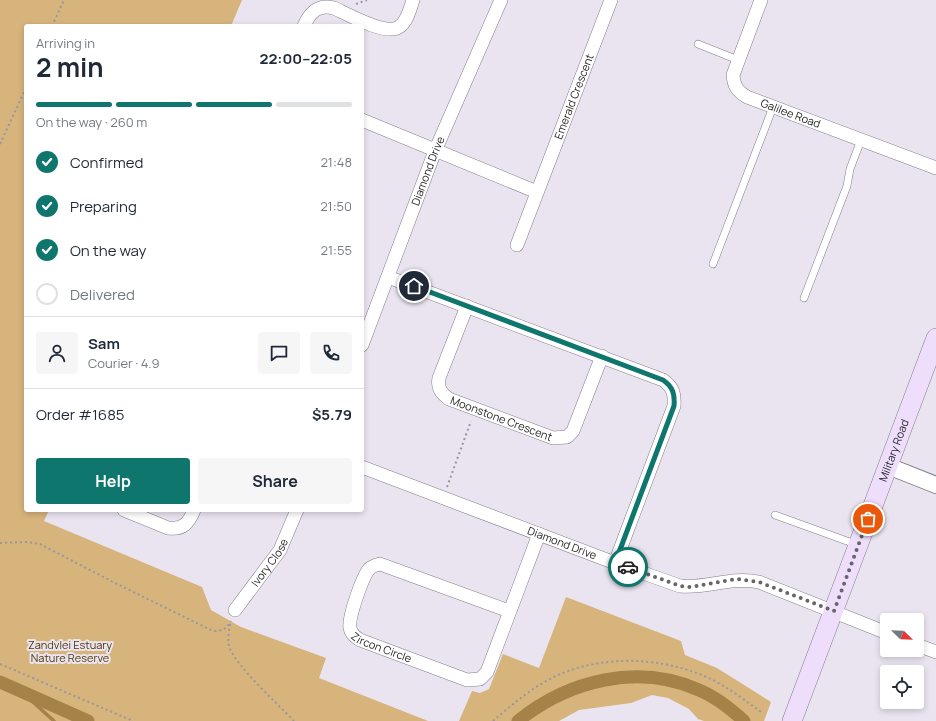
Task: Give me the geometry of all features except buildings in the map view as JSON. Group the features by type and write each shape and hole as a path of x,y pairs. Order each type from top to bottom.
{"main road":[{"name":"Military Road","path":"792,721 936,338"}],"street":[{"path":"305,24 313,11 326,7 334,8 380,28 391,30 403,23 414,0"},
{"name":"Diamond Drive","path":"364,340 435,151 501,0"},
{"name":"Emerald Crescent","path":"517,245 611,0"},
{"name":"Galilee Road","path":"761,0 733,75 734,85 738,92 773,107 936,168"},
{"path":"364,121 537,192"},
{"path":"388,277 663,380 673,390 675,397 674,406 615,563"},
{"name":"Moonstone Crescent","path":"467,306 439,378 438,386 442,393 449,399 553,438 567,437 574,431 602,356"},
{"path":"888,466 936,485"},
{"name":"Diamond Drive","path":"364,467 615,563 680,586 690,587 737,579 759,582 880,630"},
{"path":"129,512 174,529 182,527 189,522 193,512"},
{"name":"Ivory Close","path":"233,616 280,550 296,512"},
{"name":"Zircon Circle","path":"510,611 380,564 372,566 367,573 350,616 349,624 352,633 360,640 461,678 476,680 487,672 510,611 539,534"},
{"path":"924,648 936,652"}],"lane":[{"path":"698,44 738,60"},
{"path":"713,264 773,107"},
{"path":"804,298 847,186 850,169 861,140"},
{"path":"775,515 858,546"}],"path":[{"path":"53,24 64,0"},
{"path":"0,144 24,92"},
{"path":"443,497 476,409"},
{"path":"0,543 26,542 40,544 213,631 221,631 227,628 233,616"},
{"path":"233,616 228,634 229,647 239,662 294,721"},
{"path":"493,721 532,690 562,673 591,664 622,661 649,662 679,668 713,680 761,712"},
{"path":"0,664 133,721"}],"green space":[{"name":"Zandvlei Estuary Nature Reserve","path":"0,0 242,0 232,24 24,24 24,512 48,512 44,521 202,587 211,610 241,627 326,658 319,678 428,721 0,721"},
{"path":"566,597 681,641 685,655 717,668 771,702 764,721 704,721 698,719 689,709 668,698 652,695 631,703 579,710 559,721 459,721 472,691 480,693 489,689 503,654 539,668"}],"waterway":[{"path":"518,721 559,695 582,686 605,680 628,677 652,678 676,682 699,690 723,704 744,721"},
{"path":"0,682 88,721"},
{"path":"22,692 54,721"}],"way so far":[{"path":"628,567 680,586 690,587 737,579 759,582 834,611 868,519"}],"route":[{"path":"414,286 663,380 673,390 675,397 674,406 615,563 628,567"}]}
